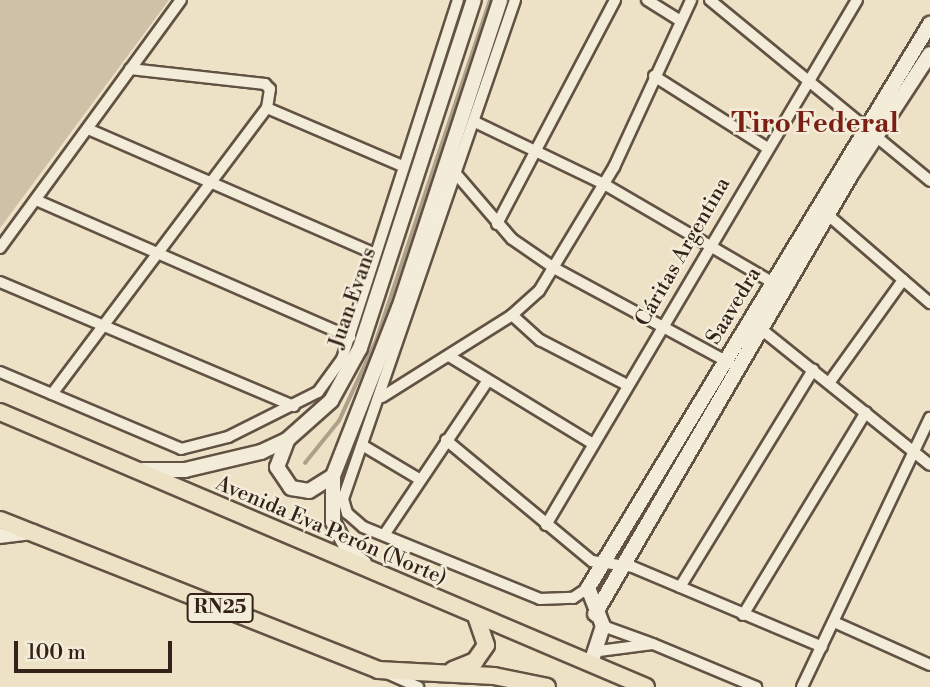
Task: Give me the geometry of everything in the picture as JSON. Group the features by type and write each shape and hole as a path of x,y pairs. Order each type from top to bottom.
{"main road":[{"name":"Avenida Eva Perón (Norte)","path":"0,412 476,616 595,657 646,687"},
{"name":"RN25","path":"0,520 378,670 444,673 547,687"},
{"path":"444,673 467,666 486,645 476,616"}],"street":[{"path":"0,248 181,0"},
{"name":"Juan Evans","path":"52,394 167,446 197,449 294,406 329,382 350,337 402,166 458,0"},
{"name":"Juan Evans","path":"135,469 185,470 234,462 287,440 331,401 356,356 474,0"},
{"path":"389,579 358,560 340,539 330,505 333,476 399,308 500,0"},
{"path":"515,0 382,397 343,487 347,513 384,535 540,599 573,598 588,588"},
{"path":"497,224 615,0"},
{"path":"647,0 679,20"},
{"path":"382,397 512,315 539,291 604,184 679,20 691,0"},
{"path":"710,0 930,181"},
{"name":"Cáritas Argentina","path":"545,525 766,147 857,0"},
{"name":"Saavedra","path":"778,285 828,215 930,24"},
{"name":"Saavedra","path":"595,657 599,620 619,566 778,285 873,132 930,54"},
{"path":"0,372 52,394 105,327 267,108 270,89 265,85 130,69"},
{"path":"654,76 766,147"},
{"path":"267,108 402,166"},
{"path":"475,122 604,184 778,285"},
{"path":"88,129 375,254"},
{"path":"457,175 497,224 554,268 732,364"},
{"path":"36,200 350,337"},
{"path":"828,215 930,303"},
{"path":"829,383 903,280"},
{"path":"0,282 294,406"},
{"path":"512,315 540,340 627,385"},
{"path":"755,324 930,465"},
{"path":"449,356 486,383 593,444"},
{"name":"Saavedra","path":"599,620 588,588 732,364"},
{"path":"680,587 813,370"},
{"path":"384,535 419,479 486,383"},
{"path":"743,615 866,412"},
{"path":"802,687 930,418"},
{"path":"287,440 277,467 291,488 309,491 333,476"},
{"path":"446,440 545,525 602,565 619,566 680,587 822,647"},
{"path":"362,444 419,479"},
{"path":"0,537 33,532"},
{"path":"599,620 756,687"},
{"path":"834,622 930,665"},
{"path":"595,657 653,644"},
{"path":"378,670 418,687"}],"shaded area":[{"path":"0,0 169,0 0,228"}],"waterway":[{"path":"305,463 339,421 376,341 490,0"}],"district":[{"name":"Tiro Federal","path":"815,124"}]}
